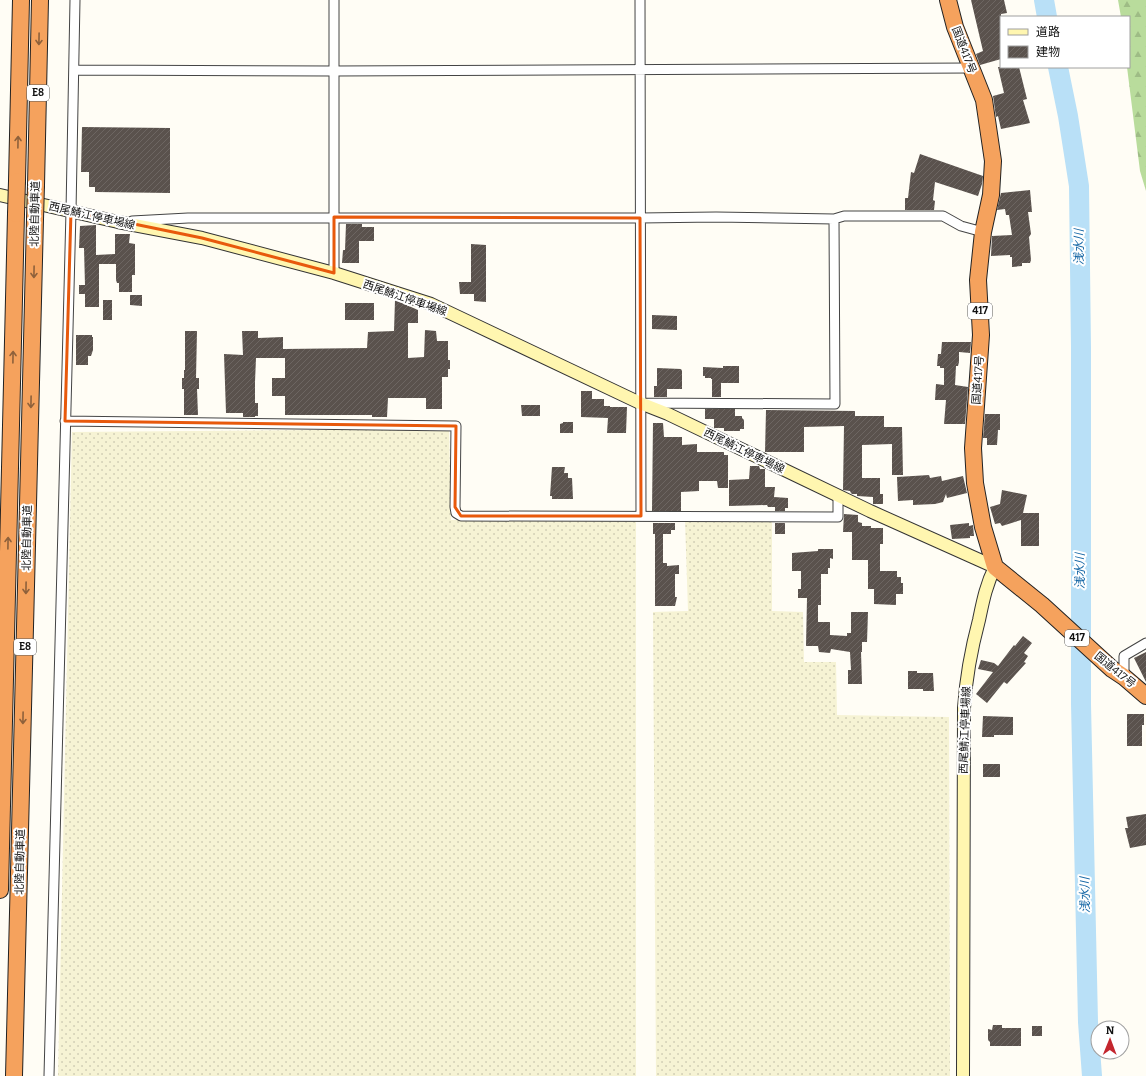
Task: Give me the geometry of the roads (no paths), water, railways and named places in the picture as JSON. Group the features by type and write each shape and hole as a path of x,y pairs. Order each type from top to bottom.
{"highway":[{"name":"北陸自動車道","path":"0,890 21,0"},
{"name":"北陸自動車道","path":"14,1076 40,0"},
{"name":"国道417号","path":"948,0 954,27 984,100 993,161 991,195 983,232 978,280 981,335 973,448 975,483 982,528 995,568 1042,605 1146,696"}],"main road":[{"name":"西尾鯖江停車場線","path":"0,195 118,222 202,238 334,273 431,304 640,403 668,414 870,511 995,568 988,582 966,676 964,708 963,1076"}],"street":[{"path":"49,1076 75,0"},
{"path":"334,0 334,273"},
{"path":"640,0 641,516"},
{"path":"74,70 334,71 971,68"},
{"path":"118,222 188,218 716,217 834,219 844,216 943,216 961,226 983,232"},
{"path":"640,403 835,404 834,219"},
{"path":"65,421 456,426 455,507 456,513 461,516 838,517 838,495"},
{"path":"1118,673 1124,656 1146,643"}],"waterway":[{"name":"浅水川","path":"1044,0 1047,16"},
{"name":"浅水川","path":"1058,68 1068,116 1079,186 1081,347 1081,704 1088,1022 1092,1076"}]}
